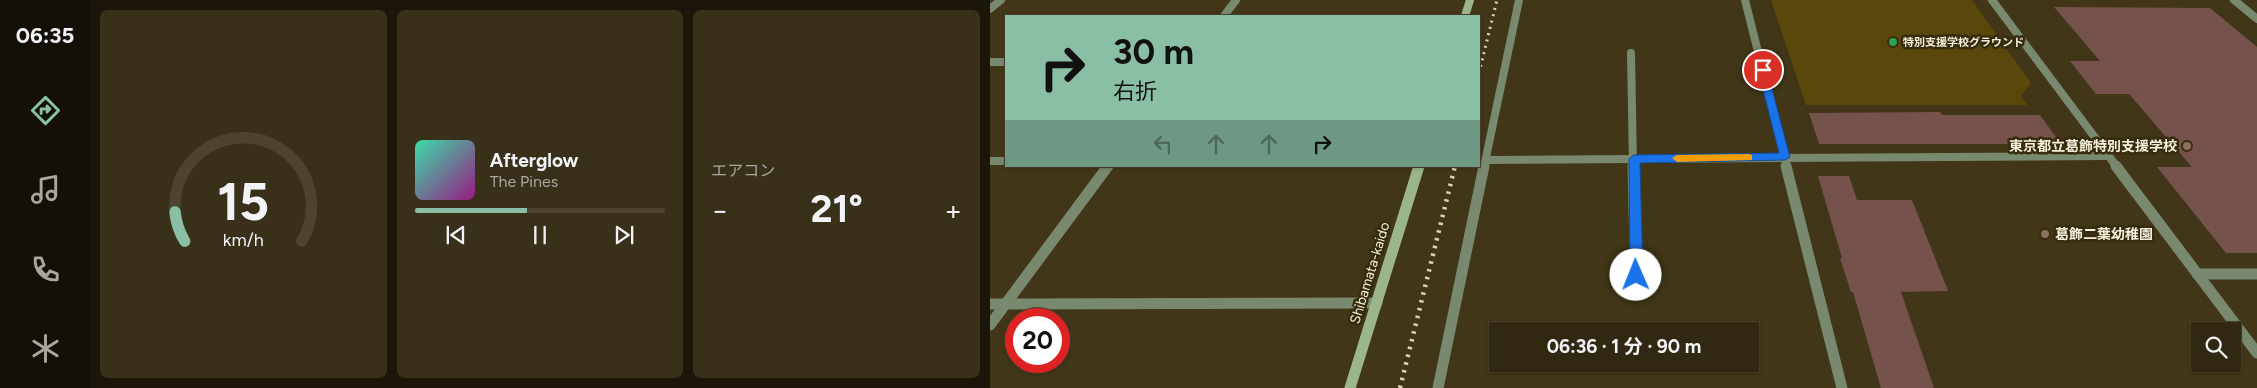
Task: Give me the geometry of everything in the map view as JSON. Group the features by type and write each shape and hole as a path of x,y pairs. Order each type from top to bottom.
{"main road":[{"path":"1465,15 1470,0"},
{"name":"Shibamata-kaido","path":"1350,388 1419,167"}],"street":[{"path":"990,9 1001,0"},
{"path":"1225,15 1236,0"},
{"path":"1438,388 1519,0"},
{"path":"1745,0 1842,388"},
{"path":"1992,0 2257,353"},
{"path":"2234,0 2257,18"},
{"path":"1632,52 1636,294"},
{"path":"990,62 1005,62"},
{"path":"1486,160 2108,156"},
{"path":"990,161 1005,161"},
{"path":"990,325 1107,167"},
{"path":"2197,274 2257,274"},
{"path":"990,304 1377,303"}],"shaded area":[{"name":"特別支援学校グラウンド","path":"1771,0 1972,0 2031,83 2021,96 2027,105 1806,105"}],"building":[{"name":"東京都立葛飾特別支援学校","path":"2054,7 2210,8 2257,47 2257,253 2226,253 2157,167 2192,167 2129,94 2096,94 2070,61 2100,61"},
{"path":"1940,112 1942,115 2040,115 2061,144 1819,144 1809,113"},
{"path":"1818,176 1849,176 1857,200 1912,200 1948,291 1901,292 1934,388 1881,388 1853,292 1851,292 1840,258 1842,258"}],"railway":[{"path":"1480,69 1497,0"},
{"path":"1400,388 1455,167"}],"slow traffic":[{"path":"1677,158 1749,157"}],"place":[{"name":"特別支援学校グラウンド","path":"1893,42"},
{"name":"東京都立葛飾特別支援学校","path":"2187,146"},
{"name":"葛飾二葉幼稚園","path":"2045,234"}],"route":[{"path":"1636,275 1634,159 1785,157 1763,70"}]}
